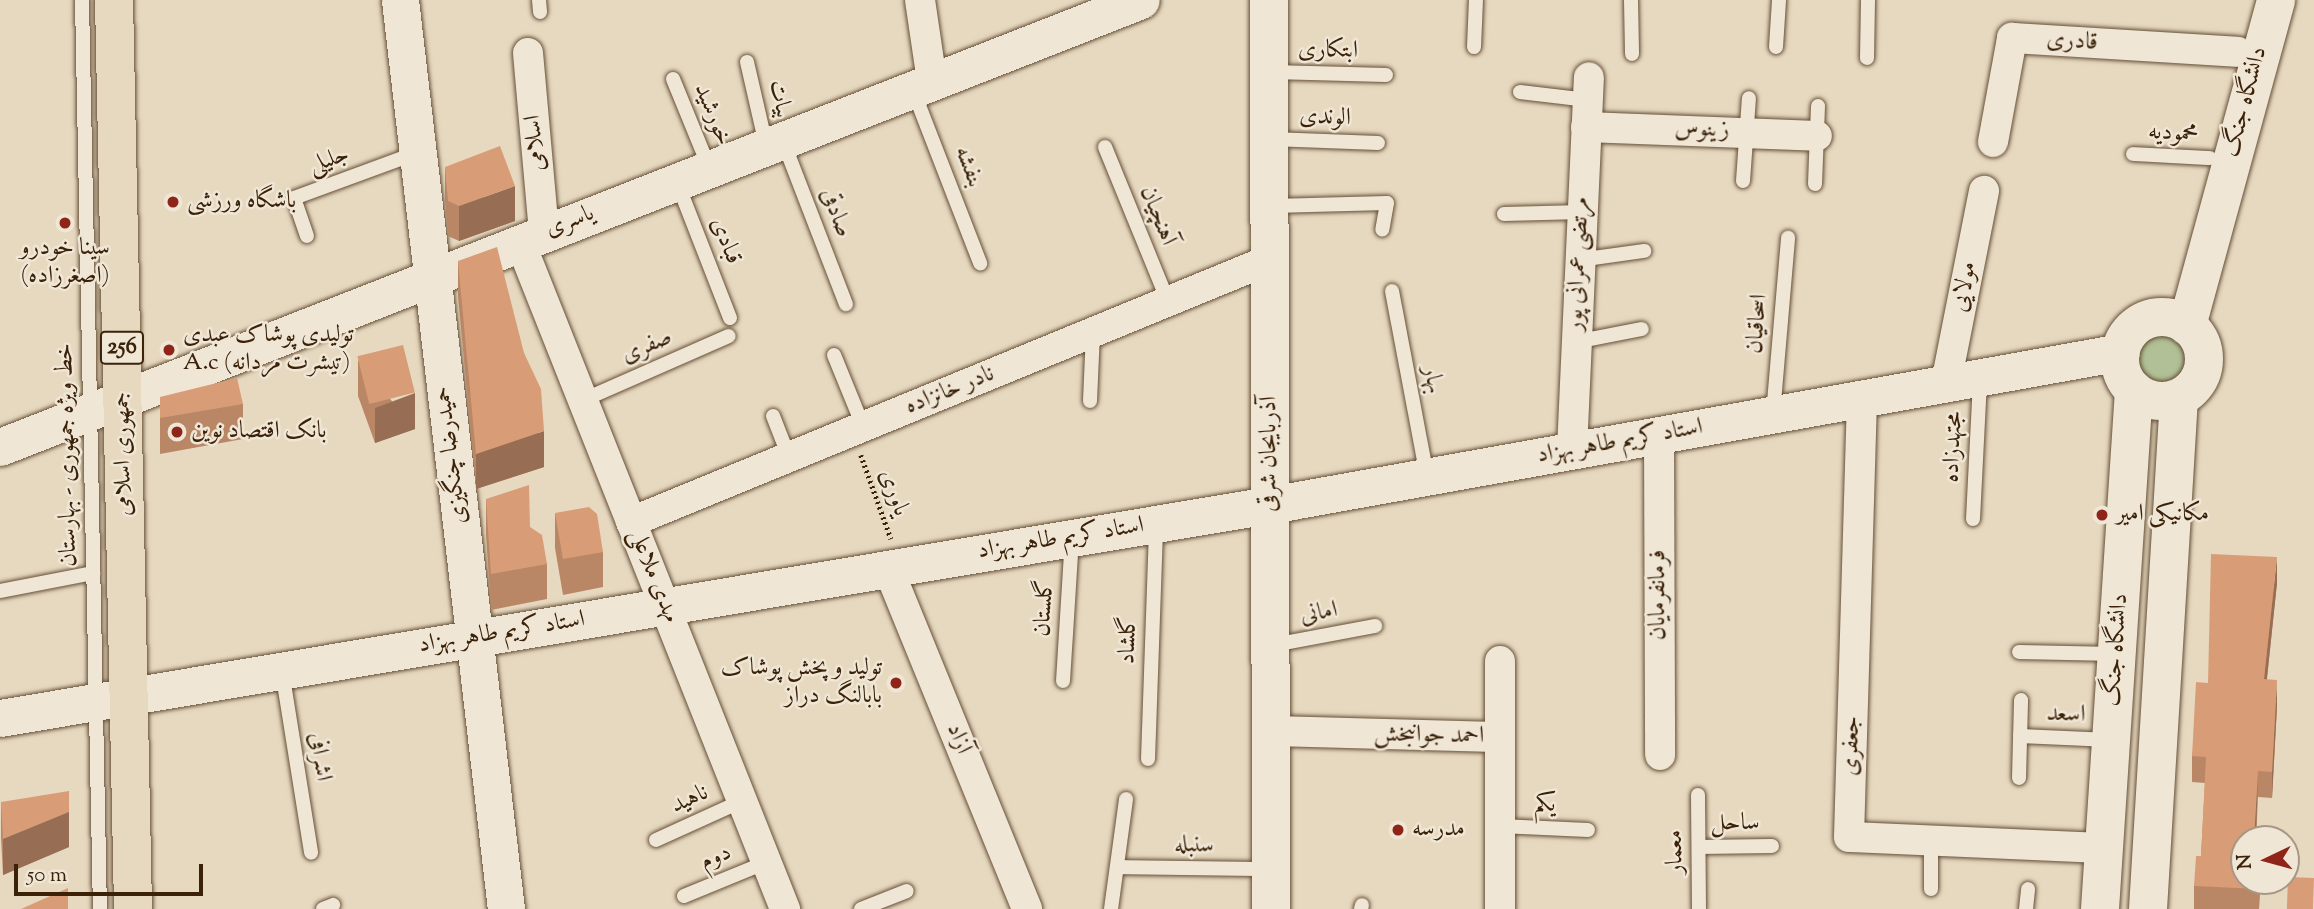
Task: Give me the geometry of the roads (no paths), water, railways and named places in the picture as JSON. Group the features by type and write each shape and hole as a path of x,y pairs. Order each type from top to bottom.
{"main road":[{"name":"جمهوری اسلامی","path":"114,0 106,403 113,698 132,909"},
{"name":"آذربایجان شرقی","path":"1269,0 1271,909"},
{"name":"دانشگاه جنگ","path":"2179,322 2210,158 2238,52 2255,0"},
{"name":"دانشگاه جنگ","path":"2179,322 2276,0"},
{"path":"2179,322 2204,358 2197,382 2179,398 2155,401 2134,390 2120,352 2133,329 2179,322"},
{"name":"دانشگاه جنگ","path":"2100,909 2134,390"},
{"name":"دانشگاه جنگ","path":"2148,909 2179,398"}],"street":[{"name":"حمیدرضا چنگیزی","path":"400,0 506,909"},
{"path":"920,0 922,85"},
{"name":"یاسری","path":"0,447 106,403 1141,0"},
{"name":"قادری","path":"1993,142 2012,38 2238,52"},
{"name":"اسلامی","path":"528,53 532,237"},
{"name":"زینوس","path":"1588,101 1746,132 1817,136"},
{"name":"مرتضی عمرانی پور","path":"1572,450 1588,101"},
{"name":"مولایی","path":"1963,381 1984,191"},
{"name":"مهدی ملاعلی","path":"532,237 583,400 785,909"},
{"name":"نادر خانزاده","path":"631,522 1269,260"},
{"name":"استاد کریم طاهر بهزاد","path":"0,718 1156,524 2120,352"},
{"name":"جعفری","path":"1862,399 1849,837 2104,848"},
{"name":"فرمانفرمایان","path":"1659,435 1660,755"},
{"name":"آزاد","path":"894,567 1015,905"},
{"path":"1500,661 1500,737"},
{"name":"احمد جوانبخش","path":"1270,732 1500,737 1500,909"}],"lane":[{"name":"خط ویژه جمهوری - بهارستان","path":"82,0 106,403 93,573 113,698 100,909"},
{"path":"1474,47 1476,0"},
{"path":"1631,0 1632,54"},
{"path":"1776,47 1779,0"},
{"path":"1867,58 1868,0"},
{"name":"بیات","path":"747,62 775,143"},
{"name":"ابتکاری","path":"1269,72 1386,75"},
{"name":"خورشید","path":"673,79 693,174"},
{"name":"بنفشه","path":"922,85 980,263"},
{"path":"1520,92 1588,101"},
{"path":"1743,181 1749,98"},
{"path":"1815,184 1818,106"},
{"name":"الوندی","path":"1269,139 1378,143"},
{"name":"صادقی","path":"775,143 846,303"},
{"name":"آهنچیان","path":"1105,147 1168,301"},
{"name":"جلیلی","path":"307,236 294,198 417,152"},
{"name":"محمودیه","path":"2133,154 2210,158"},
{"name":"قبادی","path":"693,174 730,318"},
{"path":"1269,206 1387,203 1382,230"},
{"path":"1504,214 1582,212"},
{"name":"اسحاقیان","path":"1773,414 1788,238"},
{"path":"1580,260 1644,251"},
{"name":"بهار","path":"1392,291 1427,477"},
{"path":"1575,342 1642,329"},
{"path":"1090,401 1093,332"},
{"name":"صفری","path":"583,400 729,337"},
{"path":"834,355 858,429"},
{"name":"مجتهدزاده","path":"1963,381 1973,519"},
{"path":"773,416 789,457"},
{"name":"گلشاد","path":"1149,759 1156,524"},
{"name":"گلستان","path":"1063,681 1072,537"},
{"path":"0,591 93,573"},
{"name":"امانی","path":"1270,646 1375,626"},
{"path":"2019,652 2117,654"},
{"name":"اشرافی","path":"282,669 311,853"},
{"path":"2019,778 2021,700"},
{"name":"اسعد","path":"2020,736 2111,740"},
{"name":"معمار","path":"1698,795 1699,909"},
{"path":"1111,909 1126,799"},
{"name":"ناهید","path":"656,840 742,801"},
{"name":"یکم","path":"1500,826 1588,830"},
{"path":"1931,840 1931,889"},
{"name":"ساحل","path":"1699,847 1772,846"},
{"name":"دوم","path":"684,896 766,862"},
{"name":"سنبله","path":"1117,867 1270,869"},
{"path":"2026,909 2028,889"},
{"path":"861,909 907,891"}],"place":[{"name":"باشگاه ورزشی","path":"173,202"},
{"name":"سینا خودرو (اصغرزاده)","path":"65,223"},
{"name":"تولیدی پوشاک عبدی A.c (تیشرت مردانه)","path":"169,350"},
{"name":"بانک اقتصاد نوین","path":"177,432"},
{"name":"مکانیکی امیر","path":"2102,515"},
{"name":"تولید و پخش پوشاک بابالنگ دراز","path":"896,683"},
{"name":"مدرسه","path":"1398,830"}]}
